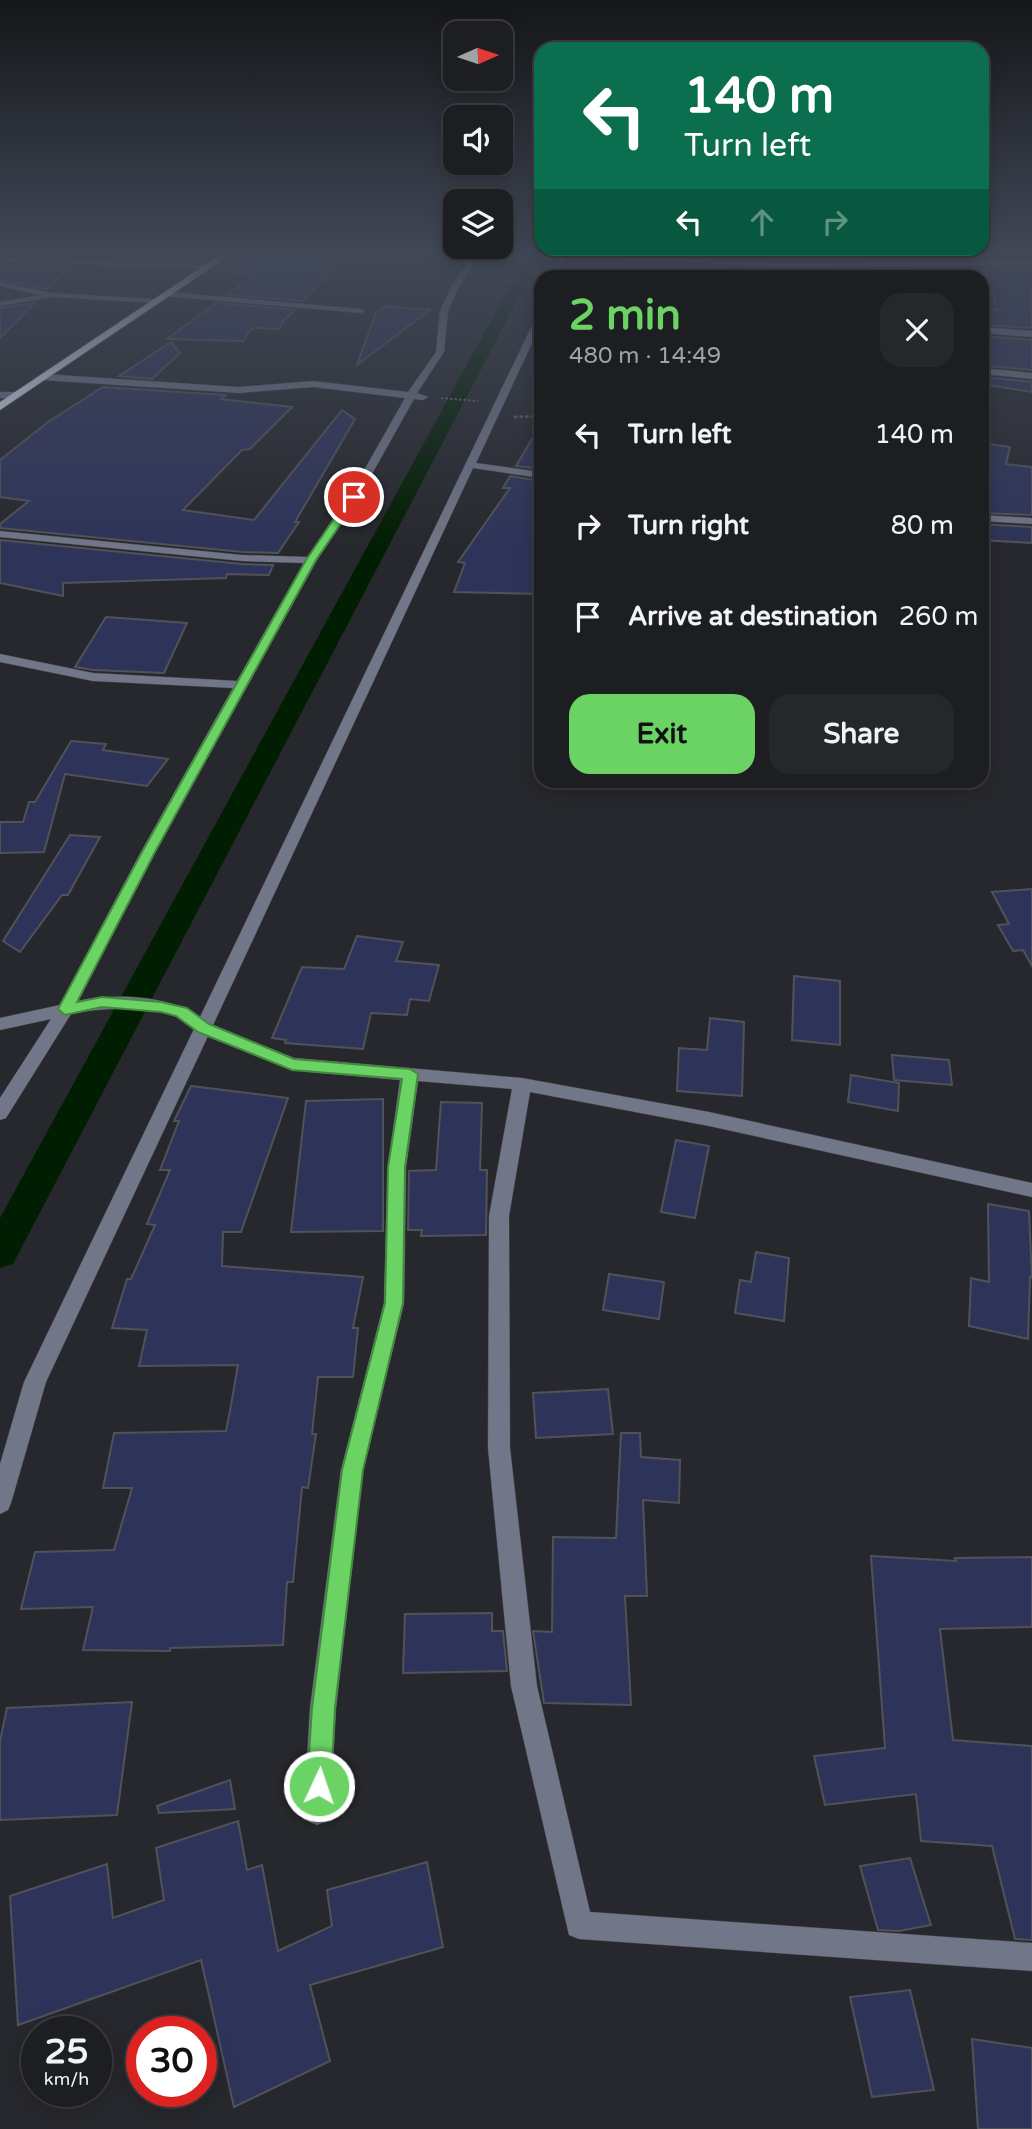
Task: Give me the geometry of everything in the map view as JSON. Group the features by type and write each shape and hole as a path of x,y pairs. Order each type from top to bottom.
{"highway":[{"path":"0,407 82,350"}],"street":[{"path":"0,1114 65,1009 311,560 354,497 417,395 440,350"},
{"path":"0,1503 35,1382 523,350"},
{"path":"989,372 1032,376"},
{"path":"43,377 239,390 313,384 417,395"},
{"path":"0,395 17,395"},
{"path":"471,466 534,474"},
{"path":"989,518 1032,521"},
{"path":"0,534 242,558 311,560"},
{"path":"0,658 93,677 241,685"},
{"path":"0,1024 102,1002 161,1007 181,1012 204,1028 292,1065 522,1084 709,1119 1032,1190"},
{"path":"317,1812 323,1708 352,1470 394,1303 397,1167 410,1074"},
{"path":"522,1084 499,1216 499,1448 524,1686 579,1925 1032,1957"}],"path":[{"path":"417,395 482,402"}],"building":[{"path":"158,350 178,350 180,353 152,379 119,376"},
{"path":"362,350 376,350 357,365"},
{"path":"989,350 1032,350 1032,370 989,366"},
{"path":"989,377 1032,382 1032,392 989,385"},
{"path":"103,387 226,395 221,399 292,407 250,449 242,450 183,510 254,520 342,410 355,419 295,522 299,522 278,553 242,552 0,528 0,524 29,501 0,497 0,460 48,422"},
{"path":"534,436 534,468 516,466"},
{"path":"989,444 1010,447 1006,464 1032,467 1032,515 989,513"},
{"path":"510,476 534,480 534,594 454,592 465,563 458,562 510,488 503,488"},
{"path":"989,524 1032,527 1032,543 989,540"},
{"path":"0,540 273,565 269,575 227,574 226,578 63,583 63,596 0,583"},
{"path":"106,617 187,623 164,673 75,667"},
{"path":"71,741 106,744 103,750 168,759 147,786 65,774 44,852 0,853 0,822 23,822 29,802 35,802"},
{"path":"70,835 100,837 68,895 62,895 20,952 3,941"},
{"path":"1032,889 1032,966 1023,950 1013,951 998,925 1009,924 992,892"},
{"path":"357,936 403,942 396,961 439,965 429,1001 410,999 407,1015 371,1013 363,1049 285,1043 286,1040 272,1038 302,967 344,969"},
{"path":"794,976 840,981 840,1045 792,1040"},
{"path":"710,1018 744,1022 742,1096 677,1091 679,1048 707,1050"},
{"path":"892,1055 949,1060 952,1085 894,1080"},
{"path":"851,1075 899,1083 898,1111 848,1102"},
{"path":"191,1086 288,1098 241,1232 223,1232 222,1266 363,1277 353,1328 358,1328 353,1377 318,1377 312,1434 316,1434 308,1488 302,1487 293,1582 287,1582 283,1645 170,1648 170,1651 83,1650 93,1607 21,1609 35,1552 114,1550 132,1488 103,1488 114,1433 226,1431 230,1411 238,1365 139,1366 147,1330 112,1328 127,1279 131,1279 155,1225 147,1224 170,1170 160,1170 179,1121 174,1121"},
{"path":"383,1099 383,1231 291,1232 306,1101"},
{"path":"441,1102 482,1103 480,1170 487,1170 486,1235 421,1236 422,1230 408,1230 409,1171 436,1170"},
{"path":"676,1140 709,1146 695,1218 661,1212"},
{"path":"988,1204 1029,1211 1032,1278 1030,1277 1028,1339 969,1326 971,1278 989,1282"},
{"path":"756,1252 789,1258 784,1321 735,1313 740,1280 751,1282"},
{"path":"609,1274 664,1282 659,1319 603,1310"},
{"path":"608,1389 613,1434 536,1438 533,1393"},
{"path":"621,1433 640,1433 641,1457 680,1460 679,1503 643,1500 647,1596 625,1596 631,1705 544,1703 533,1631 552,1632 553,1537 616,1538"},
{"path":"871,1556 956,1561 955,1558 1032,1557 1032,1627 940,1629 953,1740 1032,1746 1032,1940 1015,1939 992,1846 921,1841 916,1794 825,1805 814,1756 885,1748"},
{"path":"492,1613 492,1631 503,1631 507,1671 403,1673 405,1614"},
{"path":"132,1702 117,1815 0,1820 0,1741 7,1708"},
{"path":"230,1780 235,1809 159,1813 157,1806"},
{"path":"238,1821 247,1870 262,1865 278,1951 332,1926 327,1890 427,1862 443,1947 310,1985 330,2061 234,2107 217,2031 217,2016 214,2016 201,1960 43,2016 21,2016 21,2024 18,2025 10,1896 107,1864 113,1918 164,1900 156,1848"},
{"path":"910,1858 931,1925 899,1931 878,1930 860,1866"},
{"path":"910,1990 934,2090 872,2097 850,1997"},
{"path":"972,2039 1032,2048 1032,2129 978,2129"}],"waterway":[{"path":"0,1253 483,350"}],"route":[{"path":"319,1786 323,1708 352,1470 394,1303 397,1167 410,1074 292,1065 204,1028 181,1012 161,1007 102,1002 65,1009 148,852 311,560 354,497"}]}
